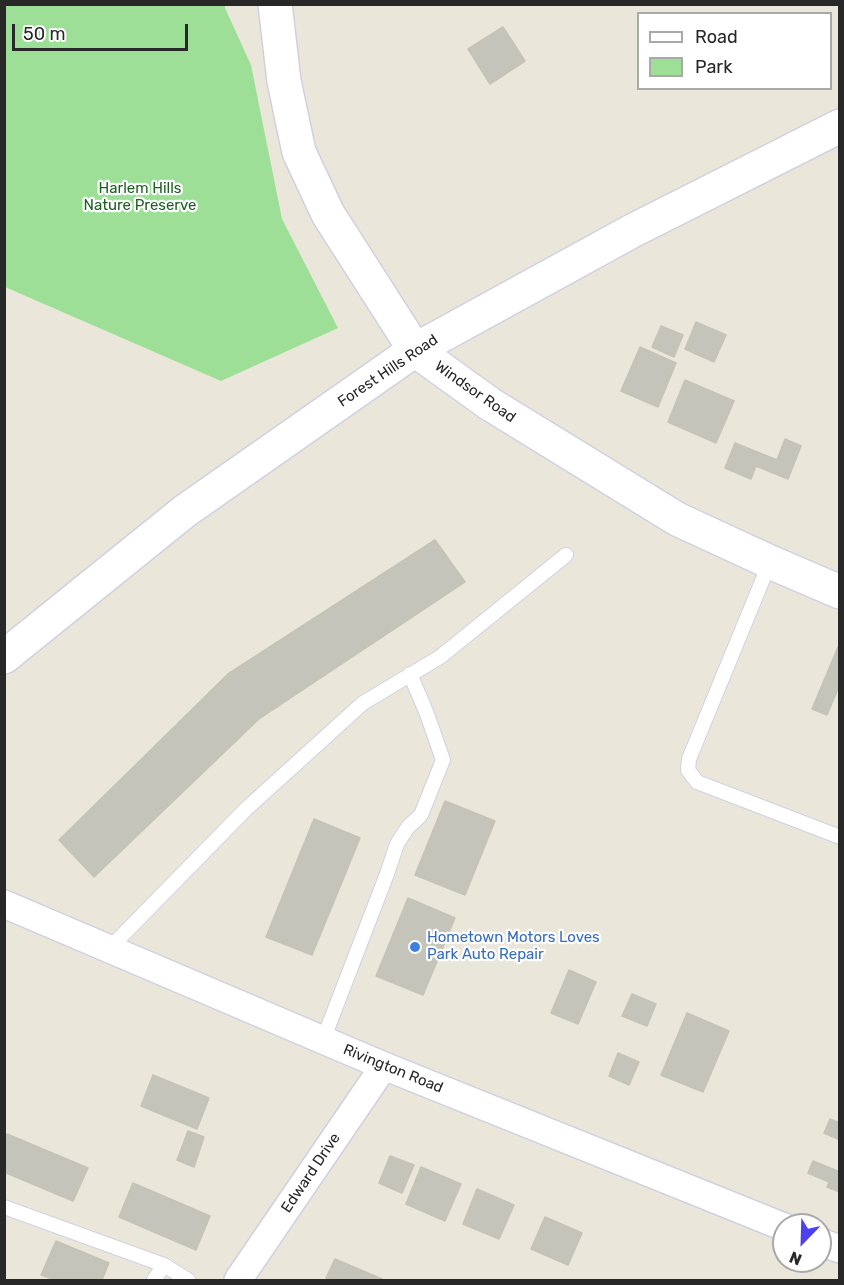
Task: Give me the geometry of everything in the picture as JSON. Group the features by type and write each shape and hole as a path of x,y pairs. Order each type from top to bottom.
{"street":[{"name":"Windsor Road","path":"275,4 284,81 299,152 328,214 415,350 490,404 677,519 840,592"},
{"name":"Forest Hills Road","path":"4,657 185,512 415,350 632,231 840,126"},
{"name":"Rivington Road","path":"4,904 384,1066 772,1222"},
{"name":"Edward Drive","path":"238,1281 384,1066"}],"lane":[{"path":"109,949 246,808 363,703 440,657 566,555"},
{"path":"770,562 688,759 688,770 697,782 840,837"},
{"path":"323,1040 397,844 408,827 421,815 443,760 410,674"},
{"path":"4,1207 165,1265 188,1281"},
{"path":"154,1281 165,1265"}],"green space":[{"name":"Harlem Hills Nature Preserve","path":"5,4 225,5 251,65 282,219 338,328 221,381 5,287"}],"building":[{"path":"503,27 525,61 490,84 468,49"},
{"path":"696,322 726,335 714,362 685,349"},
{"path":"661,326 683,335 674,357 652,347"},
{"path":"640,347 676,363 658,407 621,391"},
{"path":"685,380 734,401 716,443 668,422"},
{"path":"785,439 801,446 788,479 756,466 751,479 725,468 735,443 777,460"},
{"path":"435,540 465,582 259,719 94,877 59,840 228,674"},
{"path":"838,647 840,647 840,684 827,715 812,709"},
{"path":"445,801 495,821 465,895 415,875"},
{"path":"314,819 360,838 312,955 266,937"},
{"name":"Hometown Motors Loves Park Auto Repair","path":"408,898 455,918 423,995 376,976"},
{"path":"569,970 596,982 578,1024 551,1013"},
{"path":"632,994 656,1004 647,1026 622,1016"},
{"path":"687,1013 729,1031 703,1092 661,1075"},
{"path":"618,1053 639,1062 629,1085 609,1076"},
{"path":"153,1075 209,1098 197,1129 141,1106"},
{"path":"830,1119 840,1123 840,1140 824,1133"},
{"path":"188,1131 204,1137 194,1167 177,1160"},
{"path":"7,1134 88,1168 73,1201 4,1172 4,1140"},
{"path":"390,1156 414,1165 402,1193 379,1183"},
{"path":"813,1161 840,1172 840,1192 827,1187 829,1182 808,1173"},
{"path":"421,1167 461,1184 445,1221 406,1204"},
{"path":"133,1183 210,1216 196,1250 119,1217"},
{"path":"477,1189 514,1205 499,1239 463,1224"},
{"path":"545,1217 582,1233 568,1265 531,1249"},
{"path":"56,1241 109,1263 102,1280 55,1280 41,1275"},
{"path":"335,1259 382,1279 332,1280 326,1278"}],"place":[{"name":"Hometown Motors Loves Park Auto Repair","path":"415,947"}]}
